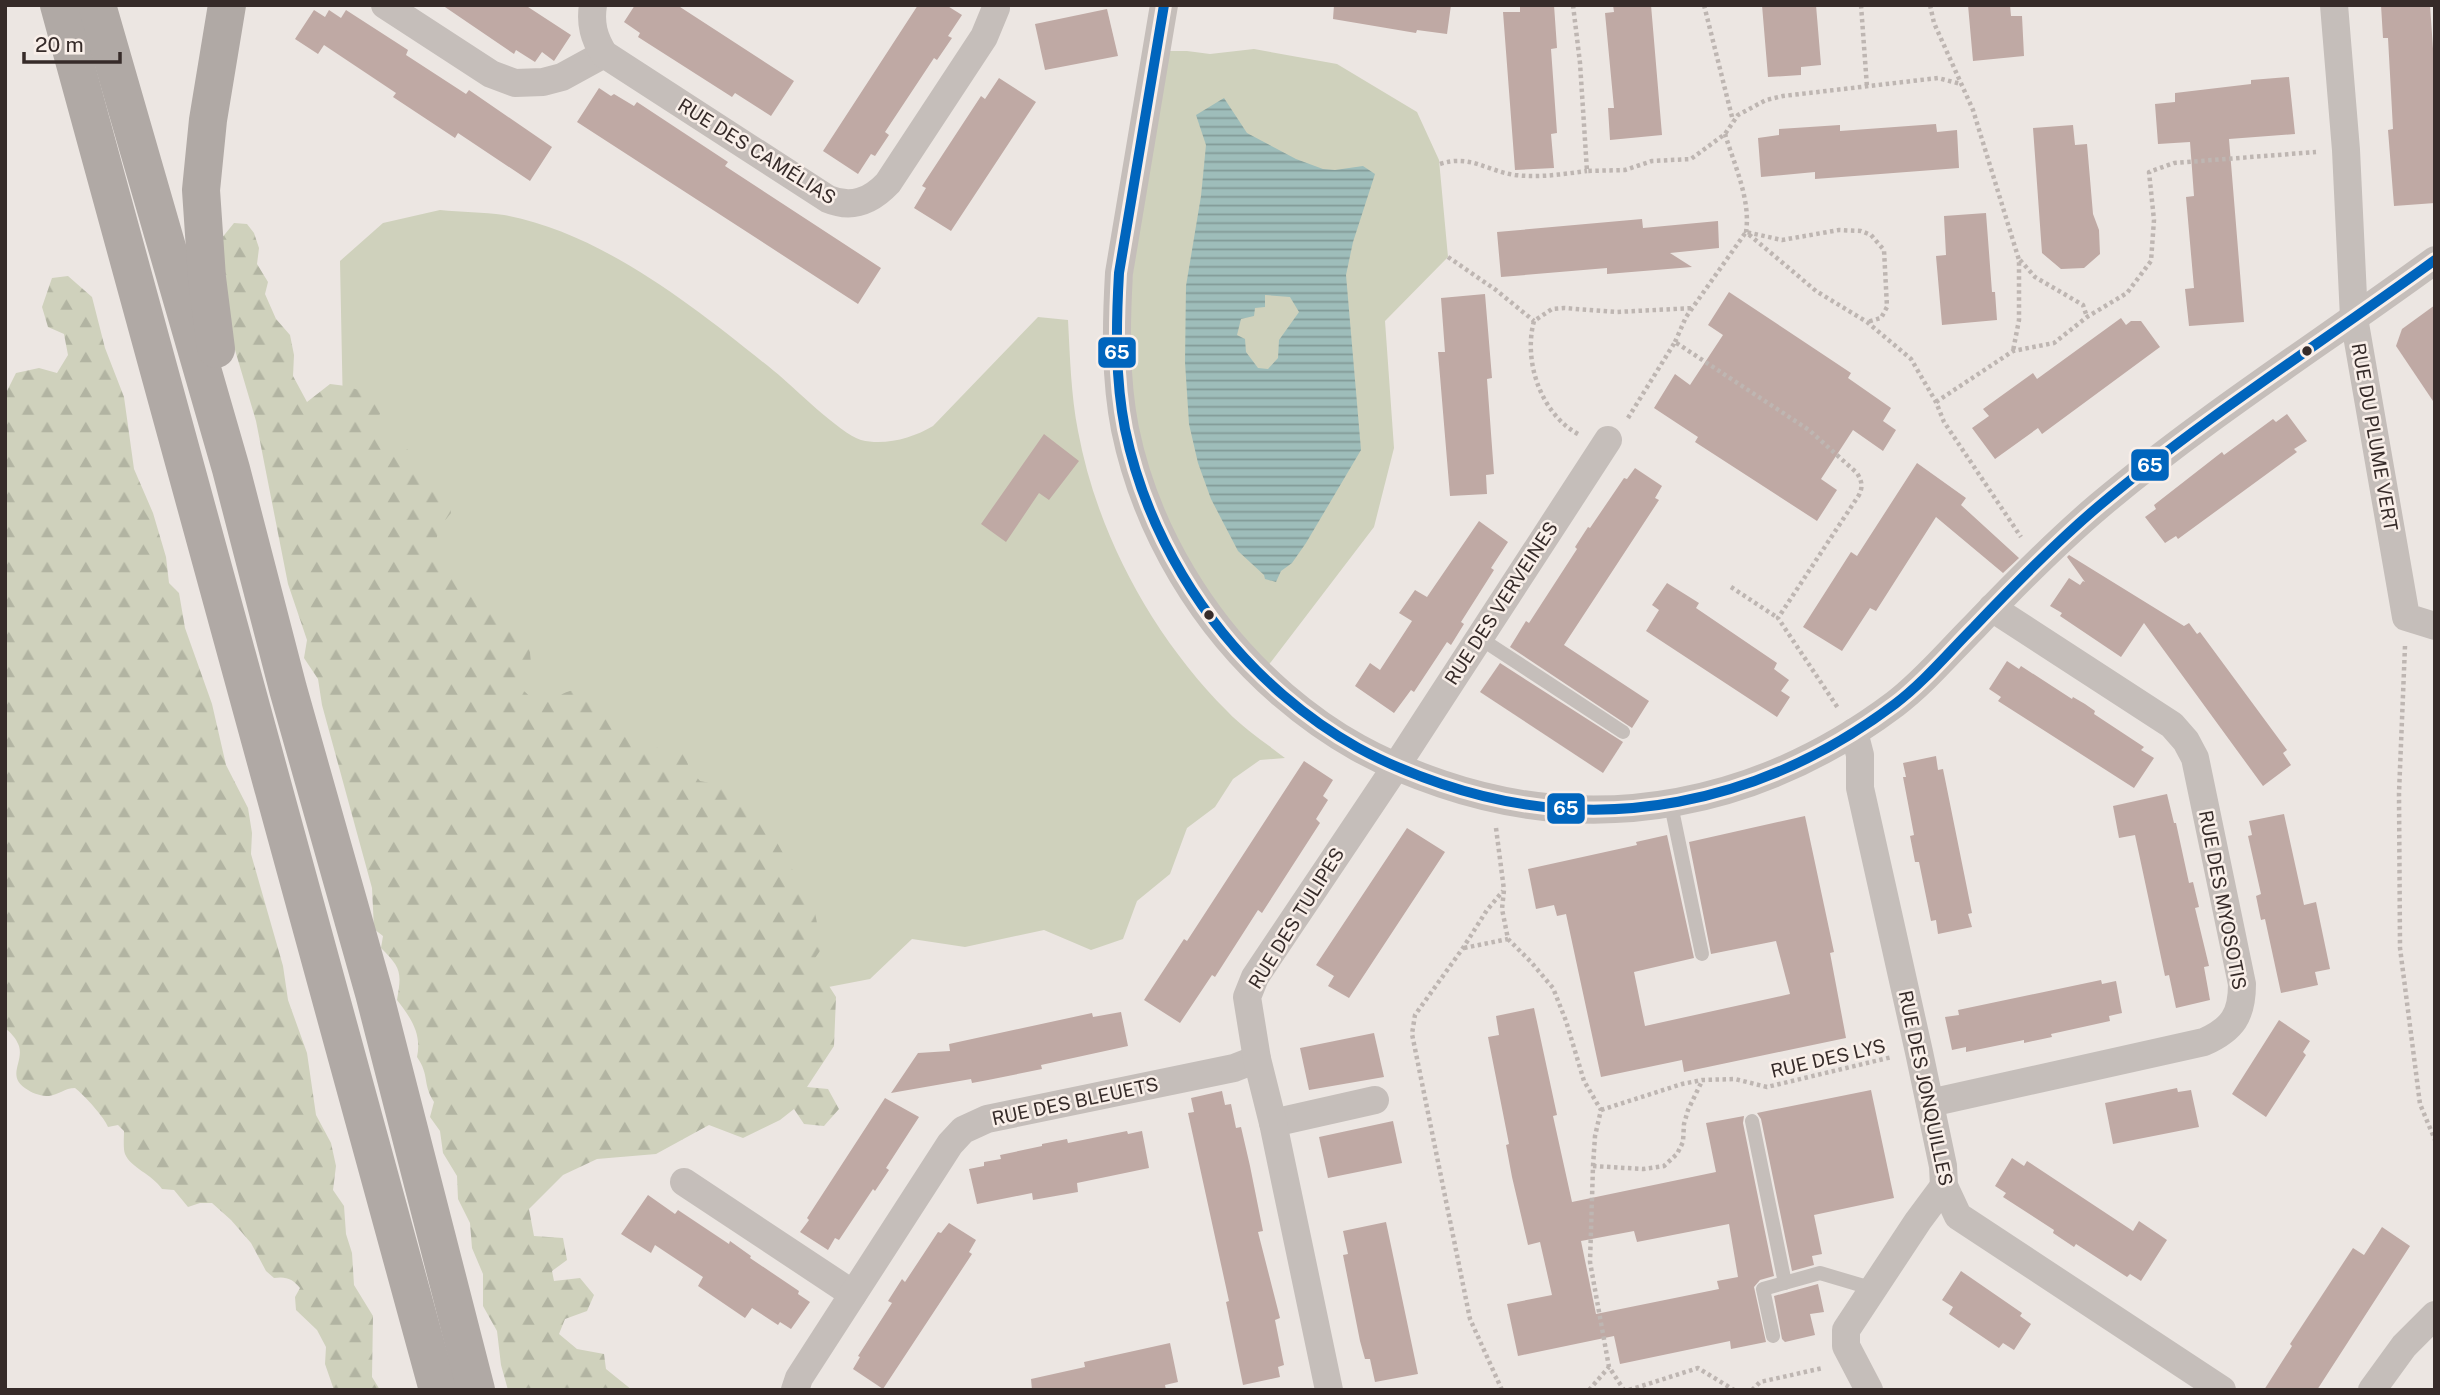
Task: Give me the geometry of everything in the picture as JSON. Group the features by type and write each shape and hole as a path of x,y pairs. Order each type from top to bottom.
{"highway":[{"path":"59,5 438,1390"},
{"path":"97,5 230,469 373,993 477,1390"},
{"path":"226,5 208,120 201,190 207,278 230,469"}],"street":[{"path":"385,5 491,74 515,83 543,82 562,77 604,54 595,39 592,24 593,5"},
{"path":"1164,5 1119,273 1116,317 1117,362 1125,430 1143,494 1182,574 1220,630 1248,662 1306,715 1364,752 1395,768 1493,800 1579,810 1671,805 1753,783 1788,768 1854,732 1925,678 2042,556 2147,465 2435,260"},
{"name":"RUE DU PLUME VERT","path":"2334,5 2346,150 2354,318 2406,617"},
{"name":"RUE DES CAMÉLIAS","path":"604,54 828,199 838,203 856,203 877,195 888,183 984,37 999,6"},
{"name":"RUE DES VERVEINES","path":"1395,768 1608,440"},
{"name":"RUE DES MYOSOTIS","path":"1930,1103 2204,1042 2220,1035 2233,1024 2242,995 2240,970 2195,758 2186,741 2172,725 1992,608"},
{"path":"2406,617 2435,626"},
{"name":"RUE DES JONQUILLES","path":"1854,732 1860,755 1860,788 1930,1103 1943,1166 1944,1186 1958,1216 2222,1390"},
{"name":"RUE DES TULIPES","path":"1329,1390 1257,1059 1247,997 1255,977 1395,768"},
{"name":"RUE DES BLEUETS","path":"795,1390 799,1378 950,1144 972,1124 1234,1068 1257,1059"},
{"path":"1273,1123 1375,1100"},
{"path":"684,1182 853,1294"},
{"path":"1869,1390 1846,1346 1846,1330 1944,1186"},
{"path":"2372,1390 2404,1346 2435,1314"}],"lane":[{"path":"1478,637 1623,732"},
{"path":"1671,805 1702,954"},
{"path":"1752,1121 1785,1283"},
{"path":"1773,1336 1763,1289 1820,1273 1874,1289"}],"path":[{"path":"1573,5 1580,63 1587,171"},
{"path":"1704,5 1733,122"},
{"path":"1861,5 1867,87"},
{"path":"1930,5 1934,23 1979,128 2019,260 2019,320 2013,351"},
{"path":"1440,164 1454,159 1482,164 1511,174 1538,177 1625,170 1653,161 1691,159 1725,134 1738,115 1766,100 1801,93 1938,78 1961,84"},
{"path":"1694,308 1616,312 1564,308 1552,309 1534,321 1530,336 1531,362 1538,384 1565,426 1589,440 1608,440 1620,433 1675,342 1686,317 1694,308 1746,232 1748,220 1742,192 1725,134"},
{"path":"1936,401 2013,351 2054,343 2088,317 2127,293 2151,261 2154,220 2149,172 2174,163 2346,150"},
{"path":"1746,232 1782,240 1839,230 1861,231 1871,235 1884,250 1887,307 1881,318 1867,322"},
{"path":"1746,232 1816,291 1867,322 1911,359 1936,401 1944,422 2020,536 2042,556"},
{"path":"1448,257 1496,290 1534,321"},
{"path":"2019,260 2035,277 2083,305 2088,317"},
{"path":"1675,342 1809,430 1846,462 1861,481 1862,489 1859,495 1778,618"},
{"path":"1731,587 1778,618 1854,732"},
{"path":"2406,617 2399,793 2400,948 2420,1104 2435,1140"},
{"path":"1493,800 1504,890 1502,909 1508,939 1553,988 1584,1081 1601,1110 1592,1166 1590,1262 1609,1367 1627,1390 1698,1368 1734,1390"},
{"path":"1502,1390 1470,1319 1412,1034 1415,1015 1487,910 1504,890"},
{"path":"1463,948 1508,939"},
{"name":"RUE DES LYS","path":"1601,1110 1702,1080 1735,1079 1767,1087 1919,1052"},
{"path":"1592,1166 1643,1169 1664,1166 1677,1154 1683,1142 1688,1110 1702,1080"},
{"path":"1752,1390 1760,1382 1853,1362"},
{"path":"1589,1390 1609,1367"}],"green space":[{"path":"1254,49 1337,64 1417,112 1439,160 1448,257 1385,321 1394,448 1374,527 1261,675 1182,574 1120,396 1156,51 1210,54"},
{"path":"440,210 504,215 541,224 613,256 647,276 713,323 841,429 870,442 898,440 933,426 1038,317 1068,320 1074,404 1087,470 1099,508 1132,582 1175,651 1200,682 1241,724 1285,758 1260,760 1233,779 1215,807 1187,828 1170,874 1137,901 1123,939 1091,950 1044,930 965,947 912,939 870,979 818,989 411,632 343,412 340,261 383,223"},
{"path":"234,223 247,224 254,233 259,248 257,264 268,282 265,294 276,319 290,335 294,355 293,376 307,402 330,384 346,386 366,394 381,411 372,435 383,446 402,446 416,455 416,474 435,478 447,488 451,513 439,528 433,554 453,578 528,633 531,663 518,671 520,688 534,699 544,702 570,691 585,692 596,699 611,723 634,728 665,754 676,747 685,754 689,768 700,781 725,786 762,816 814,908 822,948 813,961 810,976 829,986 836,997 834,1046 807,1087 828,1089 839,1109 824,1126 804,1124 794,1109 780,1120 743,1138 709,1125 656,1154 597,1159 563,1175 529,1209 534,1236 563,1238 567,1260 552,1271 554,1281 580,1278 594,1295 587,1311 565,1319 559,1334 577,1349 604,1354 606,1369 632,1390 508,1390 501,1365 497,1331 483,1306 483,1274 472,1248 470,1223 458,1199 457,1176 443,1153 440,1131 430,1117 434,1102 417,1057 417,1034 397,1000 398,971 381,948 383,936 374,929 372,888 322,705 318,679 304,658 307,640 288,584 256,421 230,333 221,239"},
{"path":"68,276 92,297 105,348 124,397 134,469 153,513 166,557 169,583 179,593 185,628 212,704 226,765 248,808 252,833 251,854 283,966 288,1000 307,1053 316,1115 331,1143 336,1166 333,1190 344,1206 354,1285 373,1316 372,1377 380,1390 334,1390 325,1364 326,1347 317,1330 296,1310 295,1297 300,1288 292,1280 274,1278 266,1271 251,1243 212,1203 188,1207 174,1190 162,1189 128,1159 124,1149 124,1131 118,1125 108,1127 94,1107 75,1088 44,1096 21,1085 16,1075 19,1046 5,1028 5,395 16,373 39,368 57,373 68,355 64,334 48,327 42,307 52,278"}],"water":[{"path":"1224,98 1247,133 1296,159 1323,169 1363,166 1375,174 1353,242 1346,275 1361,450 1306,543 1292,563 1281,571 1276,582 1265,579 1238,551 1211,499 1198,463 1189,424 1185,362 1186,286 1201,196 1206,145 1196,115","holes":["1265,295 1290,297 1299,312 1279,340 1278,358 1268,369 1258,368 1246,352 1245,339 1237,335 1241,319 1254,316 1255,308 1265,307"]}],"building":[{"path":"442,5 525,5 571,35 554,61 542,52 535,62 516,50 514,54"},
{"path":"635,5 677,5 794,81 771,116 735,93 732,97 638,37 640,33 624,22"},
{"path":"918,5 946,5 962,15 948,36 952,38 937,60 934,58 885,132 889,135 875,156 871,154 858,174 823,151"},
{"path":"1334,5 1451,5 1447,34 1417,30 1416,33 1333,19"},
{"path":"1520,5 1554,5 1557,48 1551,49 1557,133 1551,134 1554,168 1515,170 1503,12 1520,12"},
{"path":"1613,5 1651,5 1662,135 1610,140 1608,108 1614,108 1605,13 1614,12"},
{"path":"1762,5 1816,5 1821,65 1801,67 1801,75 1768,77"},
{"path":"1968,5 2010,5 2011,16 2022,16 2024,56 1973,61"},
{"path":"2381,5 2430,5 2435,78 2435,203 2394,206 2388,130 2393,129 2388,38 2383,38"},
{"path":"1107,9 1118,56 1045,70 1035,24"},
{"path":"314,10 325,17 329,10 341,18 346,10 408,50 406,55 466,94 469,90 552,147 530,181 458,133 455,138 393,97 396,93 324,45 318,54 295,39"},
{"path":"2289,77 2295,134 2229,139 2244,322 2189,326 2185,289 2194,288 2186,197 2194,196 2190,142 2158,144 2155,104 2175,102 2175,93 2251,84 2251,80"},
{"path":"999,78 1036,102 951,231 914,208 926,188 922,186 981,96 985,99"},
{"path":"599,88 634,106 637,102 728,162 725,166 881,268 858,304 577,122"},
{"path":"1936,124 1937,132 1957,130 1959,168 1815,179 1815,172 1761,177 1758,138 1779,135 1779,129 1840,125 1840,131"},
{"path":"2073,125 2075,145 2087,144 2093,214 2099,230 2100,254 2084,268 2061,269 2042,253 2033,128"},
{"path":"1986,213 1992,292 1995,292 1997,320 1942,325 1936,256 1946,255 1944,216"},
{"path":"1642,219 1643,228 1718,221 1719,248 1670,253 1692,267 1607,274 1607,268 1501,277 1497,232"},
{"path":"1729,292 1851,373 1848,378 1891,408 1883,421 1896,430 1883,451 1853,430 1821,479 1837,490 1817,521 1695,442 1698,437 1654,408 1675,374 1690,385 1723,335 1708,325"},
{"path":"1485,294 1492,378 1487,379 1494,474 1486,475 1487,494 1450,496 1438,352 1445,352 1441,298"},
{"path":"2435,305 2435,404 2396,346 2402,329"},
{"path":"2121,318 2126,325 2131,321 2141,321 2160,347 2042,434 2038,428 1995,459 1972,428 1989,416 1983,409 2033,373 2037,379"},
{"path":"2287,414 2307,441 2294,449 2297,452 2178,539 2176,536 2165,543 2145,517 2156,509 2154,505 2222,452 2224,455 2273,419 2276,422"},
{"path":"1044,434 1079,461 1049,500 1039,493 1006,542 981,524"},
{"path":"1917,463 1966,498 1961,505 2019,558 2003,573 1936,517 1876,611 1870,608 1842,651 1803,627 1851,552 1857,556"},
{"path":"1635,468 1662,486 1655,498 1659,500 1564,645 1649,701 1632,728 1510,647 1526,621 1529,623 1577,549 1575,547 1588,527 1590,528 1624,478 1627,479"},
{"path":"1479,521 1508,542 1491,568 1494,570 1461,622 1464,624 1451,645 1447,642 1414,692 1411,690 1394,713 1355,686 1370,663 1380,670 1412,621 1399,613 1415,590 1427,597"},
{"path":"2069,555 2184,626 2189,623 2197,634 2200,632 2287,750 2283,753 2291,765 2263,786 2144,623 2121,657 2060,616 2062,613 2050,606 2069,578 2080,585 2085,582 2067,557"},
{"path":"1667,583 1699,603 1696,608 1777,663 1774,669 1789,680 1781,691 1790,697 1777,717 1646,631 1659,610 1652,605"},
{"path":"2007,661 2019,669 2021,666 2072,699 2073,697 2085,704 2095,711 2094,714 2144,747 2141,750 2154,758 2134,788 1998,701 2001,697 1989,689"},
{"path":"1500,663 1623,742 1603,773 1480,692"},
{"path":"1936,756 1938,770 1943,769 1972,913 1968,914 1972,927 1938,934 1936,920 1931,921 1919,862 1915,862 1910,836 1914,835 1903,777 1906,777 1903,763"},
{"path":"1304,761 1333,780 1323,796 1328,800 1316,819 1320,823 1262,913 1258,910 1215,977 1212,975 1180,1023 1144,1000 1184,939 1187,941"},
{"path":"2167,794 2189,883 2193,882 2199,907 2195,908 2209,966 2204,967 2210,1000 2176,1008 2169,975 2165,976 2135,835 2119,838 2113,806"},
{"path":"2284,814 2304,905 2316,902 2330,969 2315,972 2318,985 2281,993 2265,919 2261,920 2256,896 2261,894 2248,836 2252,835 2249,821"},
{"path":"1805,816 1834,952 1830,953 1846,1038 1684,1072 1682,1060 1601,1077 1566,914 1557,916 1554,905 1536,909 1528,869 1637,845 1636,842 1667,835 1694,958 1634,972 1645,1026 1790,994 1776,941 1711,954 1689,842"},
{"path":"1407,828 1445,852 1349,998 1328,986 1334,976 1316,965"},
{"path":"2101,980 2102,984 2116,981 2122,1013 2109,1016 2110,1021 2024,1043 2024,1040 1966,1052 1966,1047 1952,1050 1945,1017 1959,1015 1958,1010"},
{"path":"1534,1008 1557,1115 1553,1116 1572,1202 1716,1172 1706,1123 1744,1116 1743,1123 1774,1276 1760,1280 1754,1287 1766,1342 1731,1349 1730,1341 1620,1364 1614,1336 1518,1356 1507,1304 1552,1295 1540,1242 1528,1245 1512,1177 1506,1145 1509,1144 1488,1037 1499,1035 1496,1016","holes":["1729,1224 1738,1277 1717,1281 1719,1289 1596,1314 1581,1241 1634,1231 1637,1242"]},
{"path":"1121,1012 1128,1046 988,1080 972,1083 971,1079 891,1093 918,1053 950,1051 949,1044 1092,1013 1093,1017"},
{"path":"2279,1020 2310,1041 2303,1052 2306,1055 2266,1117 2232,1094"},
{"path":"1374,1033 1384,1077 1309,1090 1300,1048"},
{"path":"2177,1088 2178,1092 2191,1090 2199,1127 2113,1144 2105,1103"},
{"path":"1871,1090 1894,1198 1814,1215 1822,1254 1812,1256 1814,1265 1792,1271 1761,1119 1757,1113"},
{"path":"1222,1091 1225,1105 1231,1104 1236,1128 1241,1127 1250,1166 1263,1231 1258,1232 1280,1318 1275,1320 1284,1365 1278,1367 1280,1377 1243,1385 1226,1302 1229,1301 1188,1113 1194,1112 1191,1098"},
{"path":"885,1098 919,1117 886,1168 889,1170 875,1191 873,1189 839,1240 835,1238 828,1250 800,1232"},
{"path":"1393,1121 1402,1163 1328,1178 1319,1137"},
{"path":"1127,1131 1128,1134 1142,1131 1149,1168 1077,1183 1078,1192 1033,1200 1032,1193 977,1204 969,1169 984,1166 984,1162 1001,1159 1000,1155 1042,1144 1067,1139 1068,1143"},
{"path":"2012,1158 2024,1166 2027,1161 2133,1231 2139,1221 2167,1240 2141,1281 2130,1274 2127,1277 2076,1244 2074,1247 2053,1233 2054,1230 2003,1197 2006,1193 1995,1186"},
{"path":"648,1195 675,1214 678,1210 729,1244 730,1241 799,1291 798,1294 810,1302 791,1329 780,1322 778,1325 752,1308 745,1318 698,1286 703,1277 655,1245 651,1253 621,1234"},
{"path":"1386,1222 1418,1374 1375,1382 1370,1359 1365,1359 1360,1341 1343,1255 1348,1254 1343,1231"},
{"path":"949,1223 976,1240 969,1252 972,1254 883,1389 853,1369 860,1357 858,1356 892,1303 888,1301 902,1279 905,1282 938,1232 941,1233"},
{"path":"2382,1227 2410,1246 2317,1390 2264,1390 2292,1346 2290,1344 2353,1248 2364,1255"},
{"path":"1961,1271 2022,1313 2020,1316 2031,1324 2014,1350 2003,1343 1999,1348 1949,1314 1953,1307 1942,1300"},
{"path":"1818,1284 1824,1312 1810,1314 1815,1335 1785,1342 1782,1339 1774,1296"},
{"path":"1170,1343 1178,1382 1165,1385 1166,1390 1032,1390 1031,1379 1085,1367 1084,1362"}],"transit line":[{"name":"65","path":"1164,5 1119,273 1117,312 1122,410 1147,504 1182,575 1204,608 1254,668 1283,695 1339,737 1378,758 1442,784 1502,800 1561,808 1620,809 1678,802 1735,787 1790,766 1844,738 1895,704 1916,686 2051,549 2140,472 2435,260"}]}
